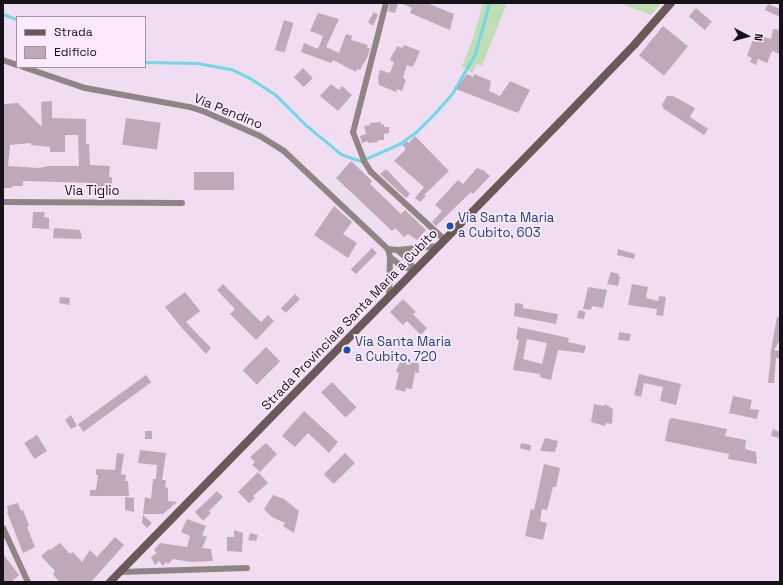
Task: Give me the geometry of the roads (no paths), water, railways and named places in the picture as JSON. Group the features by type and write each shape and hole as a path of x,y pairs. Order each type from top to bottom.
{"main road":[{"name":"Strada Provinciale Santa Maria a Cubito","path":"110,582 636,44 671,3"}],"street":[{"path":"386,3 353,132 363,159 370,172 442,243"},
{"path":"3,60 16,65"},
{"name":"Via Pendino","path":"26,68 85,88 190,107 260,136 284,151 388,248"},
{"name":"Via Tiglio","path":"3,202 182,203"},
{"path":"389,297 390,257 388,248 397,250 442,243"},
{"path":"397,250 408,259 414,271"},
{"path":"390,257 400,266 414,271"},
{"path":"3,528 28,582"},
{"path":"120,572 247,568"}],"waterway":[{"path":"146,62 197,63 231,69 250,78 276,95 306,125 341,154 361,161 399,144 416,132 453,92 475,54 489,3"},
{"path":"3,14 16,19"}],"place":[{"name":"Via Santa Maria a Cubito, 603","path":"450,226"},
{"name":"Via Santa Maria a Cubito, 720","path":"347,350"}]}
